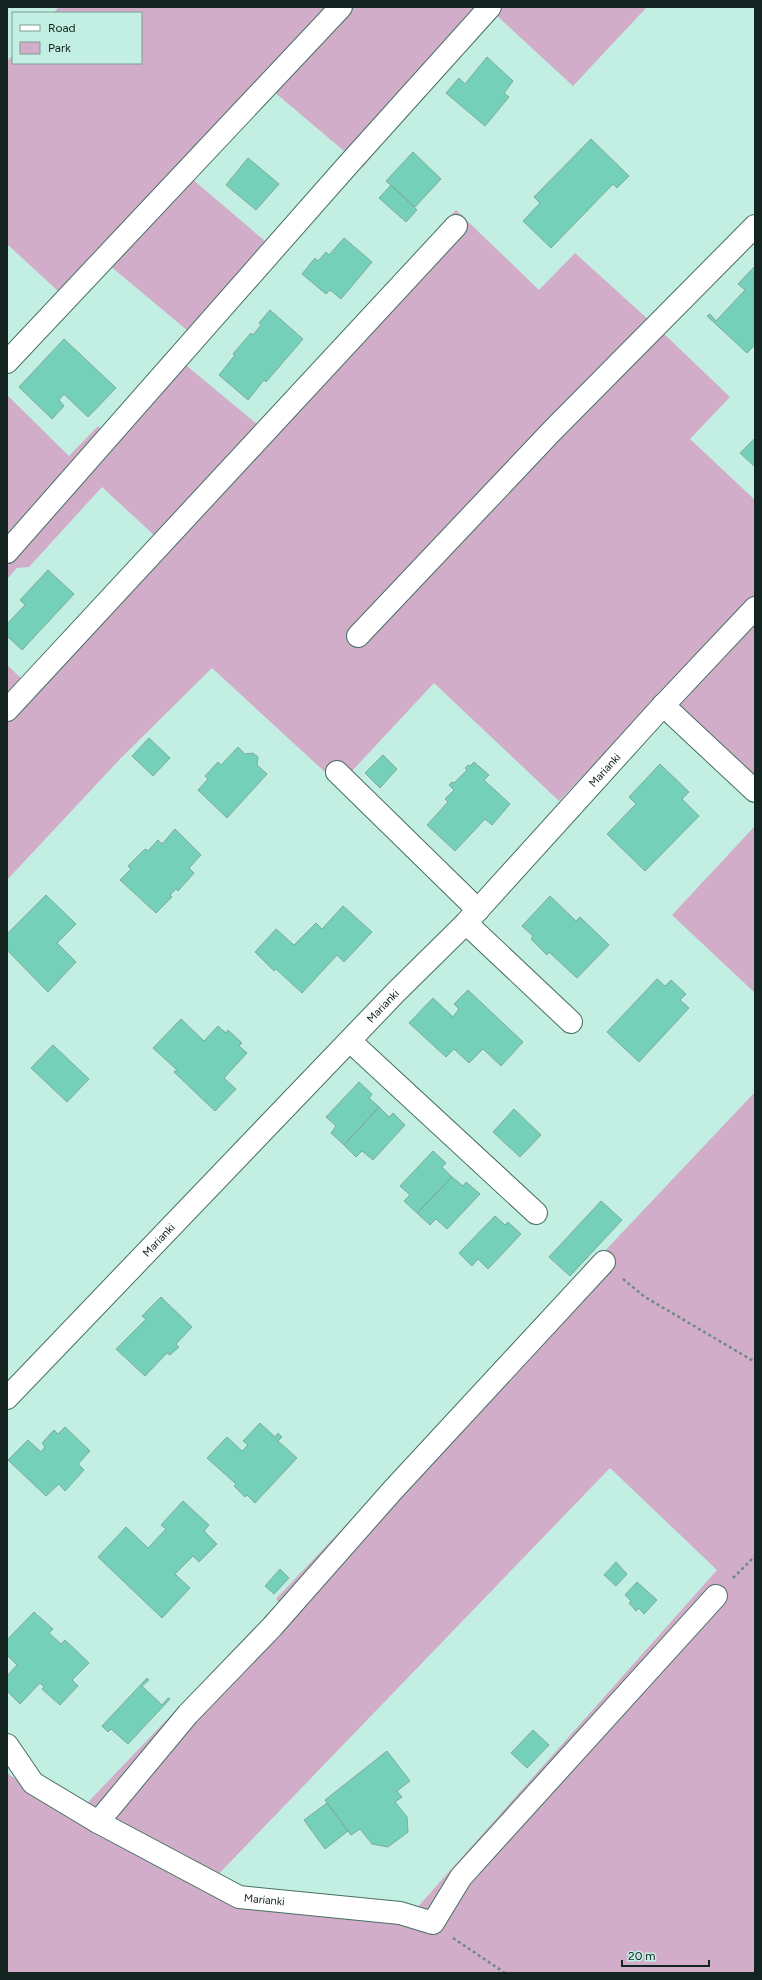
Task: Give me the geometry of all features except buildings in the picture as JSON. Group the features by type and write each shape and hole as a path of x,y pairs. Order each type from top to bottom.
{"lane":[{"path":"7,362 341,7"},
{"path":"7,552 490,7"},
{"path":"7,710 456,226"},
{"path":"358,636 552,431 755,226"},
{"name":"Marianki","path":"7,1398 472,916 663,705 755,609"},
{"path":"663,705 755,791"},
{"path":"337,772 571,1022"},
{"path":"350,1041 536,1213"},
{"path":"98,1822 188,1714 272,1627 392,1491 604,1262"},
{"path":"433,1924 461,1877 716,1596"},
{"name":"Marianki","path":"7,1745 33,1783 98,1822 239,1897 400,1913 433,1924"}],"path":[{"path":"604,1262 645,1297 755,1362"},
{"path":"716,1596 755,1556"},
{"path":"433,1924 505,1973"}],"green space":[{"path":"59,7 647,7 573,86 495,14 422,96 363,167 273,91 191,178 265,241 188,331 109,265 72,304 7,244 7,61 12,56 12,64 142,64 142,12 54,12"},
{"path":"456,210 539,290 575,253 661,331 730,397 690,439 755,500 755,779 662,693 559,801 434,683 339,785 212,668 121,758 7,880 7,665 22,679 155,536 102,487 29,567 17,568 7,579 7,395 69,456 98,426 103,431 170,352 257,424"},
{"path":"755,826 755,993 672,915"},
{"path":"755,1092 755,1973 7,1973 7,1773 72,1819 279,1602 276,1599","holes":["610,1468 717,1570 407,1919 210,1883"]}]}
